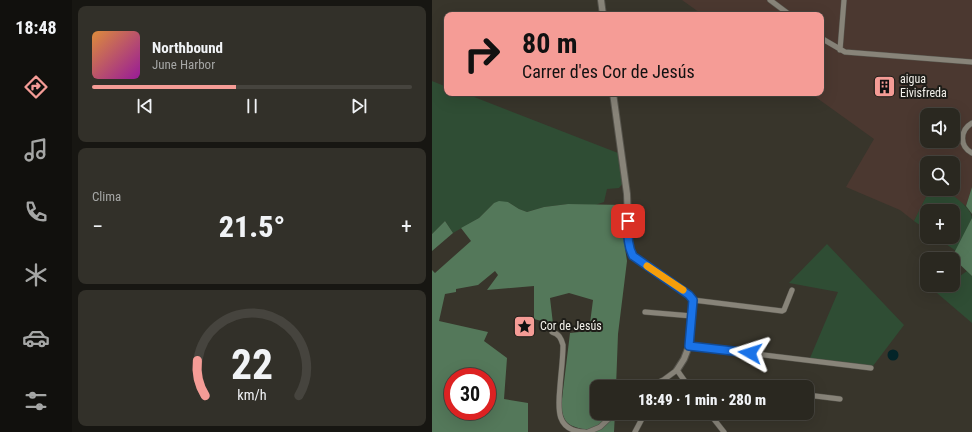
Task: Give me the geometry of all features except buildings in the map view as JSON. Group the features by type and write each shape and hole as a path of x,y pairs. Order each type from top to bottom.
{"street":[{"path":"601,0 603,12"},
{"path":"770,0 786,12"},
{"path":"840,50 844,0"},
{"path":"824,40 840,50 853,53 972,62"},
{"path":"613,96 627,194 629,248 633,256 689,295 693,300 689,346 684,359 677,370 663,380"},
{"path":"972,123 964,130 962,140 966,149 972,153"},
{"path":"693,300 782,311 784,310 792,290"},
{"path":"645,312 692,316"},
{"path":"552,332 557,334 562,340 563,345 558,410 562,422 570,430 585,432"},
{"path":"689,346 871,368"},
{"path":"677,370 684,380"},
{"path":"814,396 840,399"},
{"path":"588,432 600,428 608,420"},
{"path":"635,432 641,420"},
{"path":"715,420 724,432"}],"shaded area":[{"path":"682,0 972,0 972,187 966,206 952,196 960,196 960,156 920,156 920,196 926,196 922,204 920,204 920,209 914,221 900,210 846,187 874,139 814,96 824,96 824,12 699,12"}],"green space":[{"path":"432,81 444,86 444,96 472,96 618,153 623,183 619,188 607,189 604,202 595,205 568,204 544,207 527,212 508,202 494,203 479,218 453,233 445,221 432,234"},
{"path":"972,187 972,214 966,206"},
{"path":"926,196 954,196 969,210 972,218 960,243 960,204 922,204"},
{"path":"499,201 508,202 527,212 544,207 568,204 625,205 625,248 627,261 618,334 616,380 590,380 590,420 615,420 614,432 581,432 582,429 567,422 563,416 561,407 570,333 589,331 593,300 569,293 550,298 553,324 534,319 534,286 487,290 498,275 495,271 478,285 456,289 456,292 445,294 439,321 488,332 484,341 507,358 504,399 528,403 528,432 432,432 432,270 435,273 471,241 461,228 479,218 494,203"},
{"path":"920,209 920,225 914,221"},
{"path":"972,218 972,276 960,265 960,252 955,252"},
{"path":"445,221 453,233 432,251 432,234"},
{"path":"827,244 904,325 873,366 810,358 838,292 789,283"},
{"path":"946,244 959,244 956,251"},
{"path":"967,271 972,276 972,323 937,293 960,292 960,276"}],"water":[{"path":"893,349 897,351 899,355 897,359 893,361 889,359 887,355 889,351"}],"slow traffic":[{"path":"647,266 683,290"}],"place":[{"name":"aigua Eivisfreda","path":"885,86"},
{"name":"Cor de Jesús","path":"524,326"}],"route":[{"path":"628,221 628,242 633,256 689,295 693,300 689,346 750,353"}]}
